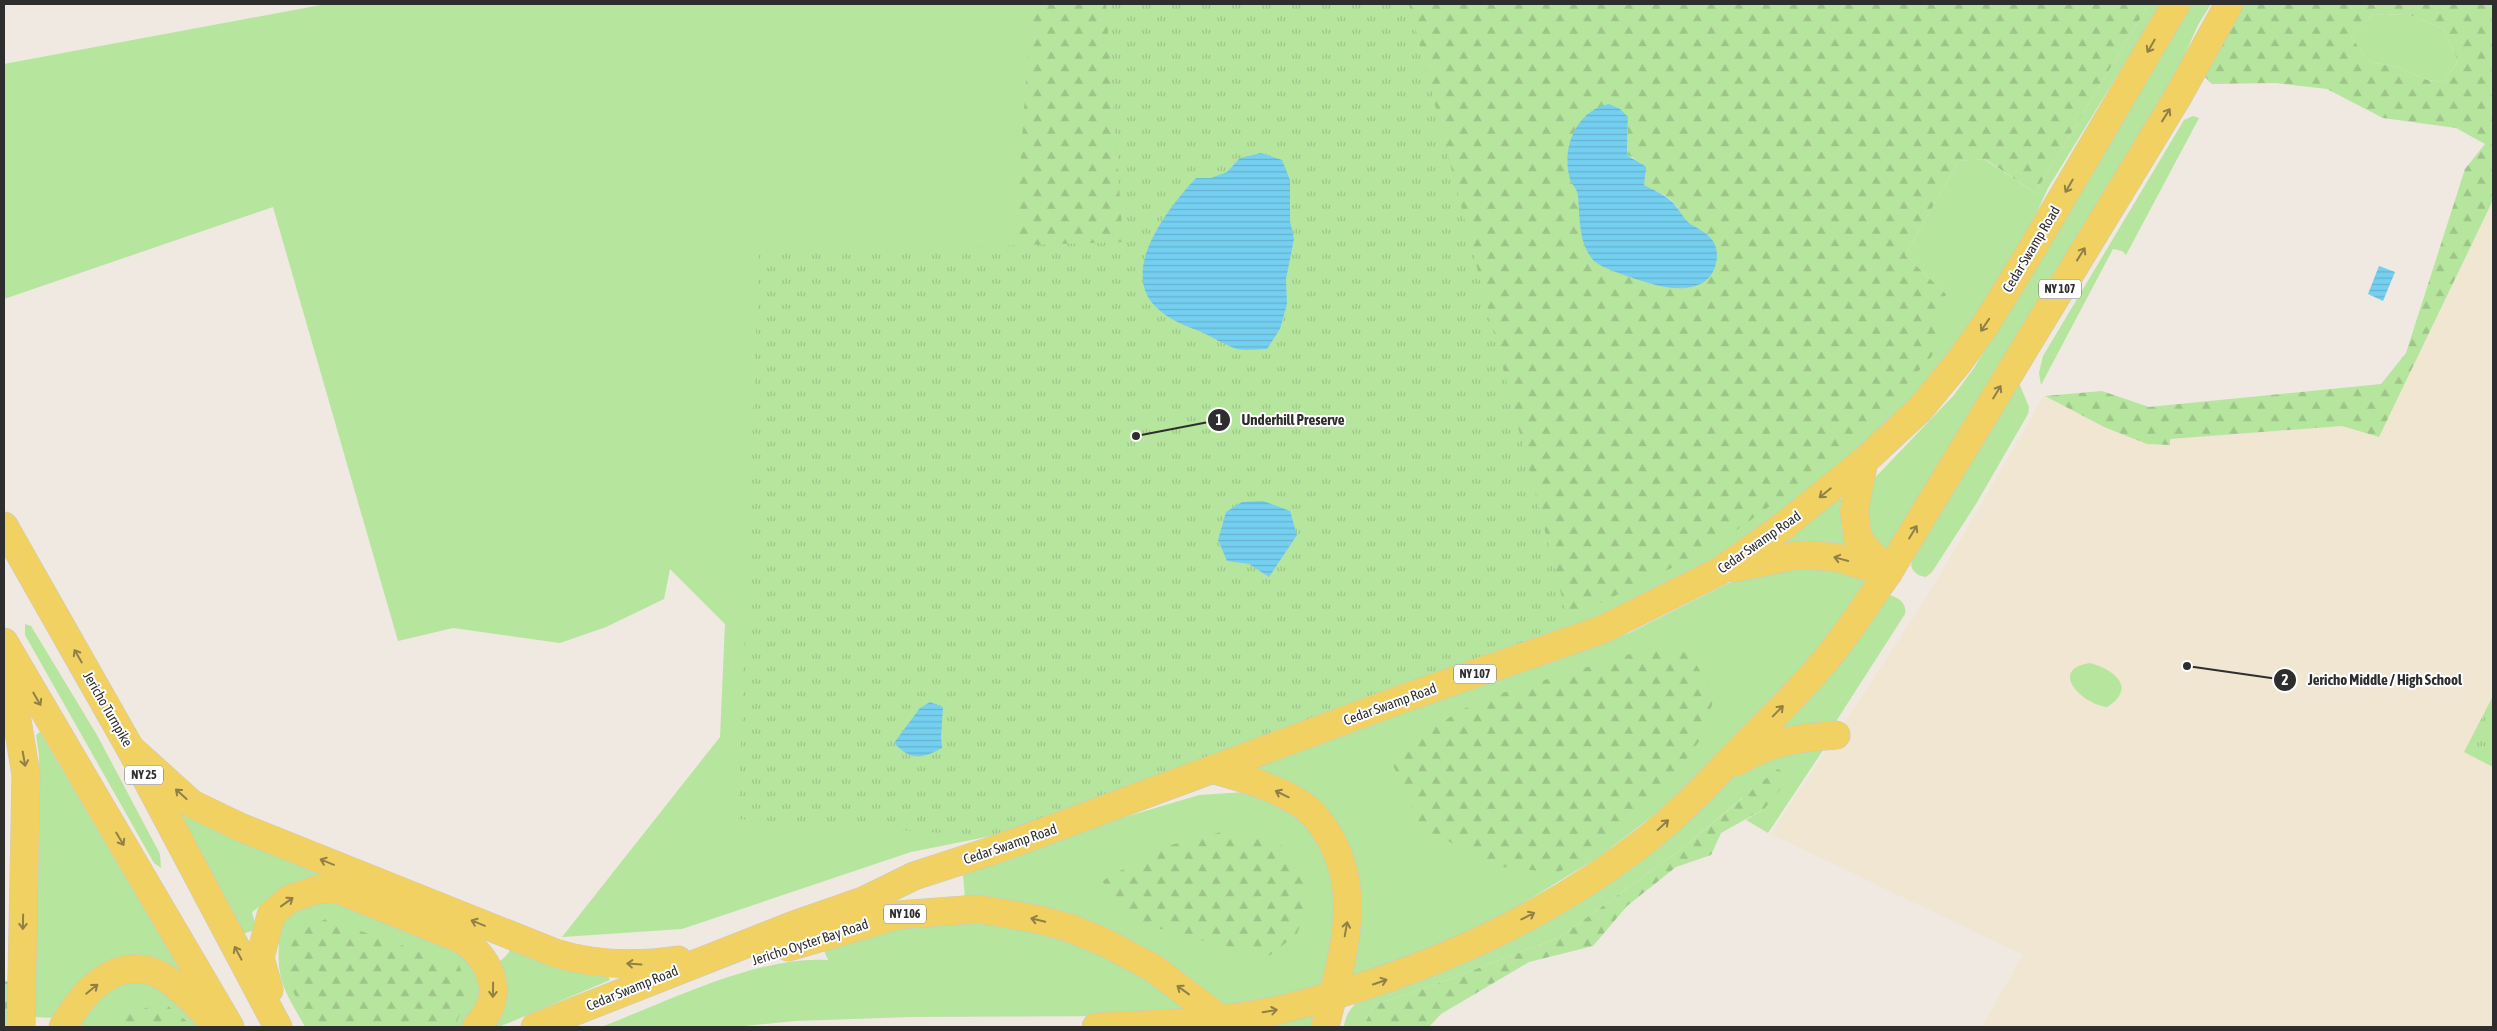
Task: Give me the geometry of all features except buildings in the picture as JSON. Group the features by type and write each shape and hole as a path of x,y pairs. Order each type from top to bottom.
{"main road":[{"name":"Cedar Swamp Road","path":"535,1027 717,955 864,901 914,876 1000,848 1215,770 1410,696 1601,630 1720,571 1782,527 1864,461 1920,408 1958,363 1986,324 2176,4"},
{"name":"NY 107","path":"1096,1027 1226,1023 1290,1008 1332,994 1376,984 1467,946 1541,909 1599,873 1653,835 1720,771 1818,669 1888,574 2177,98 2229,4"},
{"path":"1864,461 1854,511 1858,540 1888,574"},
{"name":"Jericho Turnpike","path":"4,526 130,748 278,1027"},
{"path":"1720,571 1798,554 1835,557 1888,574"},
{"path":"4,642 26,775 21,1027"},
{"path":"4,642 230,1027"},
{"path":"1720,771 1762,747 1796,738 1836,735"},
{"path":"130,748 192,804 240,827 555,953 576,960 648,965 717,955"},
{"path":"1215,770 1266,786 1298,801 1320,822 1338,849 1347,876 1349,907 1325,1027"},
{"path":"278,1027 260,958 271,915 289,899 319,889 339,890 357,896 461,939 472,947 485,961 493,981 492,999 486,1016 476,1027"},
{"name":"Jericho Oyster Bay Road","path":"580,1027 816,937 898,915 978,909 1036,919 1070,928 1106,943 1153,968 1226,1023"},
{"path":"63,1027 74,1006 89,989 115,973 141,970 153,972 167,978 219,1027"}],"shaded area":[{"path":"2493,200 2493,1027 1982,1027 2023,955 1771,834 1927,597 2044,396 2104,427 2147,444 2170,444 2170,439 2342,426 2379,437"}],"green space":[{"path":"326,4 1031,4 1946,294 1905,255 1959,161 1984,159 2035,193 2149,4 2161,4 2048,188 2018,253 1965,335 1894,418 1806,497 1737,545 1666,587 1570,628 1006,833 911,852 682,929 562,937 720,737 725,624 670,569 664,599 606,627 560,643 453,628 398,641 273,207 4,299 4,64"},
{"path":"1031,4 2149,4 2035,193 1985,159 1959,161 1905,255 1946,294 1932,356 1850,448 1712,548 1568,619 985,705","holes":["1628,117 1627,155 1634,158 1643,185 1669,198 1687,220 1701,228 1705,283 1676,288 1657,285 1623,267 1582,240 1577,190"]},
{"path":"1106,4 1409,4 1570,628 1006,833 987,836 738,819 759,253 1123,242"},
{"path":"2191,4 2211,4 2198,25 2172,83 1894,546 1883,553 1863,534 1869,484 1954,395 1974,368"},
{"path":"2233,4 2493,4 2493,200 2379,437 2342,426 2170,439 2170,445 2147,444 2104,427 2045,396 2102,391 2149,407 2381,384 2406,353 2465,169 2485,144 2456,128 2383,118 2327,89 2276,83 2212,84 2203,75","holes":["2407,14 2443,28 2458,61 2443,82 2427,80 2398,67 2370,62 2351,37 2372,15"]},
{"path":"2407,14 2443,28 2458,61 2443,82 2427,80 2398,67 2370,62 2351,37 2372,15"},
{"path":"2193,116 2199,118 2126,255 2122,251 2113,249 2041,385 2039,373 2043,356 2184,120"},
{"path":"2019,383 2029,407 2028,414 1976,504 1932,572 1926,577 1919,575 1911,566 1913,557"},
{"path":"1837,496 1843,500 1842,526 1849,551 1770,554"},
{"path":"1820,569 1858,576 1871,583 1819,650 1689,788 1599,857 1510,911 1424,952 1347,981 1360,919 1357,867 1333,818 1252,768 1483,682 1550,663 1629,633 1729,583 1769,570"},
{"path":"1889,595 1901,601 1905,607 1905,614 1833,726 1777,733"},
{"path":"25,624 31,626 97,735 160,854 161,868 154,863 25,635"},
{"path":"1660,645 1690,654 1715,696 1700,740 1651,808 1558,873 1503,867 1422,829 1388,754 1479,700"},
{"path":"2090,663 2107,670 2119,680 2121,693 2107,707 2087,700 2073,686 2070,679 2071,672 2078,666"},
{"path":"2493,696 2493,767 2464,752"},
{"path":"40,732 182,973 155,961 57,1018 33,1017 39,756 36,735"},
{"path":"1831,738 1768,833 1746,820 1764,809 1742,798 1683,848 1560,937 1434,985 1374,1005 1363,1027 1344,1027 1348,1013 1364,995 1488,941 1719,774"},
{"path":"1777,769 1784,772 1781,789 1764,809 1721,833 1711,855 1676,867 1627,906 1593,946 1529,962 1441,1014 1429,1027 1363,1027 1374,1005 1434,985 1560,937 1683,848"},
{"path":"165,790 343,878 266,902 252,912 255,923 252,931 245,933 243,939"},
{"path":"1246,792 1288,806 1321,838 1340,913 1323,989 1223,1008 965,898 963,875 1020,852 1098,825 1199,795"},
{"path":"1221,832 1278,842 1305,869 1308,902 1297,934 1269,956 1199,940 1134,921 1102,881 1163,847"},
{"path":"320,900 343,902 467,953 481,968 479,1016 461,1027 305,1027 284,988 279,969 279,945 274,943 284,919 303,906"},
{"path":"326,919 459,965 470,994 454,1027 311,1027 284,973 290,947 299,931"},
{"path":"929,921 1011,926 1090,948 1148,978 1187,1004 1183,1012 1138,1016 911,1017 795,1021 735,1027 601,1027 684,993 743,972 801,960 828,960 821,943"},
{"path":"512,947 607,974 610,980 499,1027 492,1027 499,962"},
{"path":"125,980 156,981 202,1027 78,1027 103,996"},
{"path":"4,981 9,982 11,1027 4,1027"},
{"path":"163,1002 189,1023 191,1027 115,1027 131,1013"},
{"path":"1314,1010 1316,1027 1242,1027"}],"water":[{"path":"1609,104 1620,109 1628,117 1627,155 1646,167 1644,185 1661,193 1670,200 1689,223 1705,233 1714,243 1717,257 1713,271 1709,277 1697,286 1673,288 1659,286 1628,276 1594,261 1585,246 1582,238 1577,191 1570,179 1568,167 1570,143 1574,132 1588,114 1597,108"},
{"path":"1261,153 1282,160 1290,180 1290,221 1294,239 1286,279 1287,304 1280,329 1267,349 1241,350 1166,315 1156,307 1146,292 1143,275 1145,257 1152,239 1173,205 1196,178 1211,178 1227,172 1240,158"},
{"path":"2379,266 2395,272 2383,301 2368,294"},
{"path":"1263,501 1290,511 1297,535 1269,577 1249,564 1227,561 1218,540 1226,512 1242,502"},
{"path":"930,702 943,707 942,748 923,756 906,753 894,743 920,708"}],"place":[{"name":"Underhill Preserve","path":"1136,436"},
{"name":"Jericho Middle / High School","path":"2187,666"}]}
